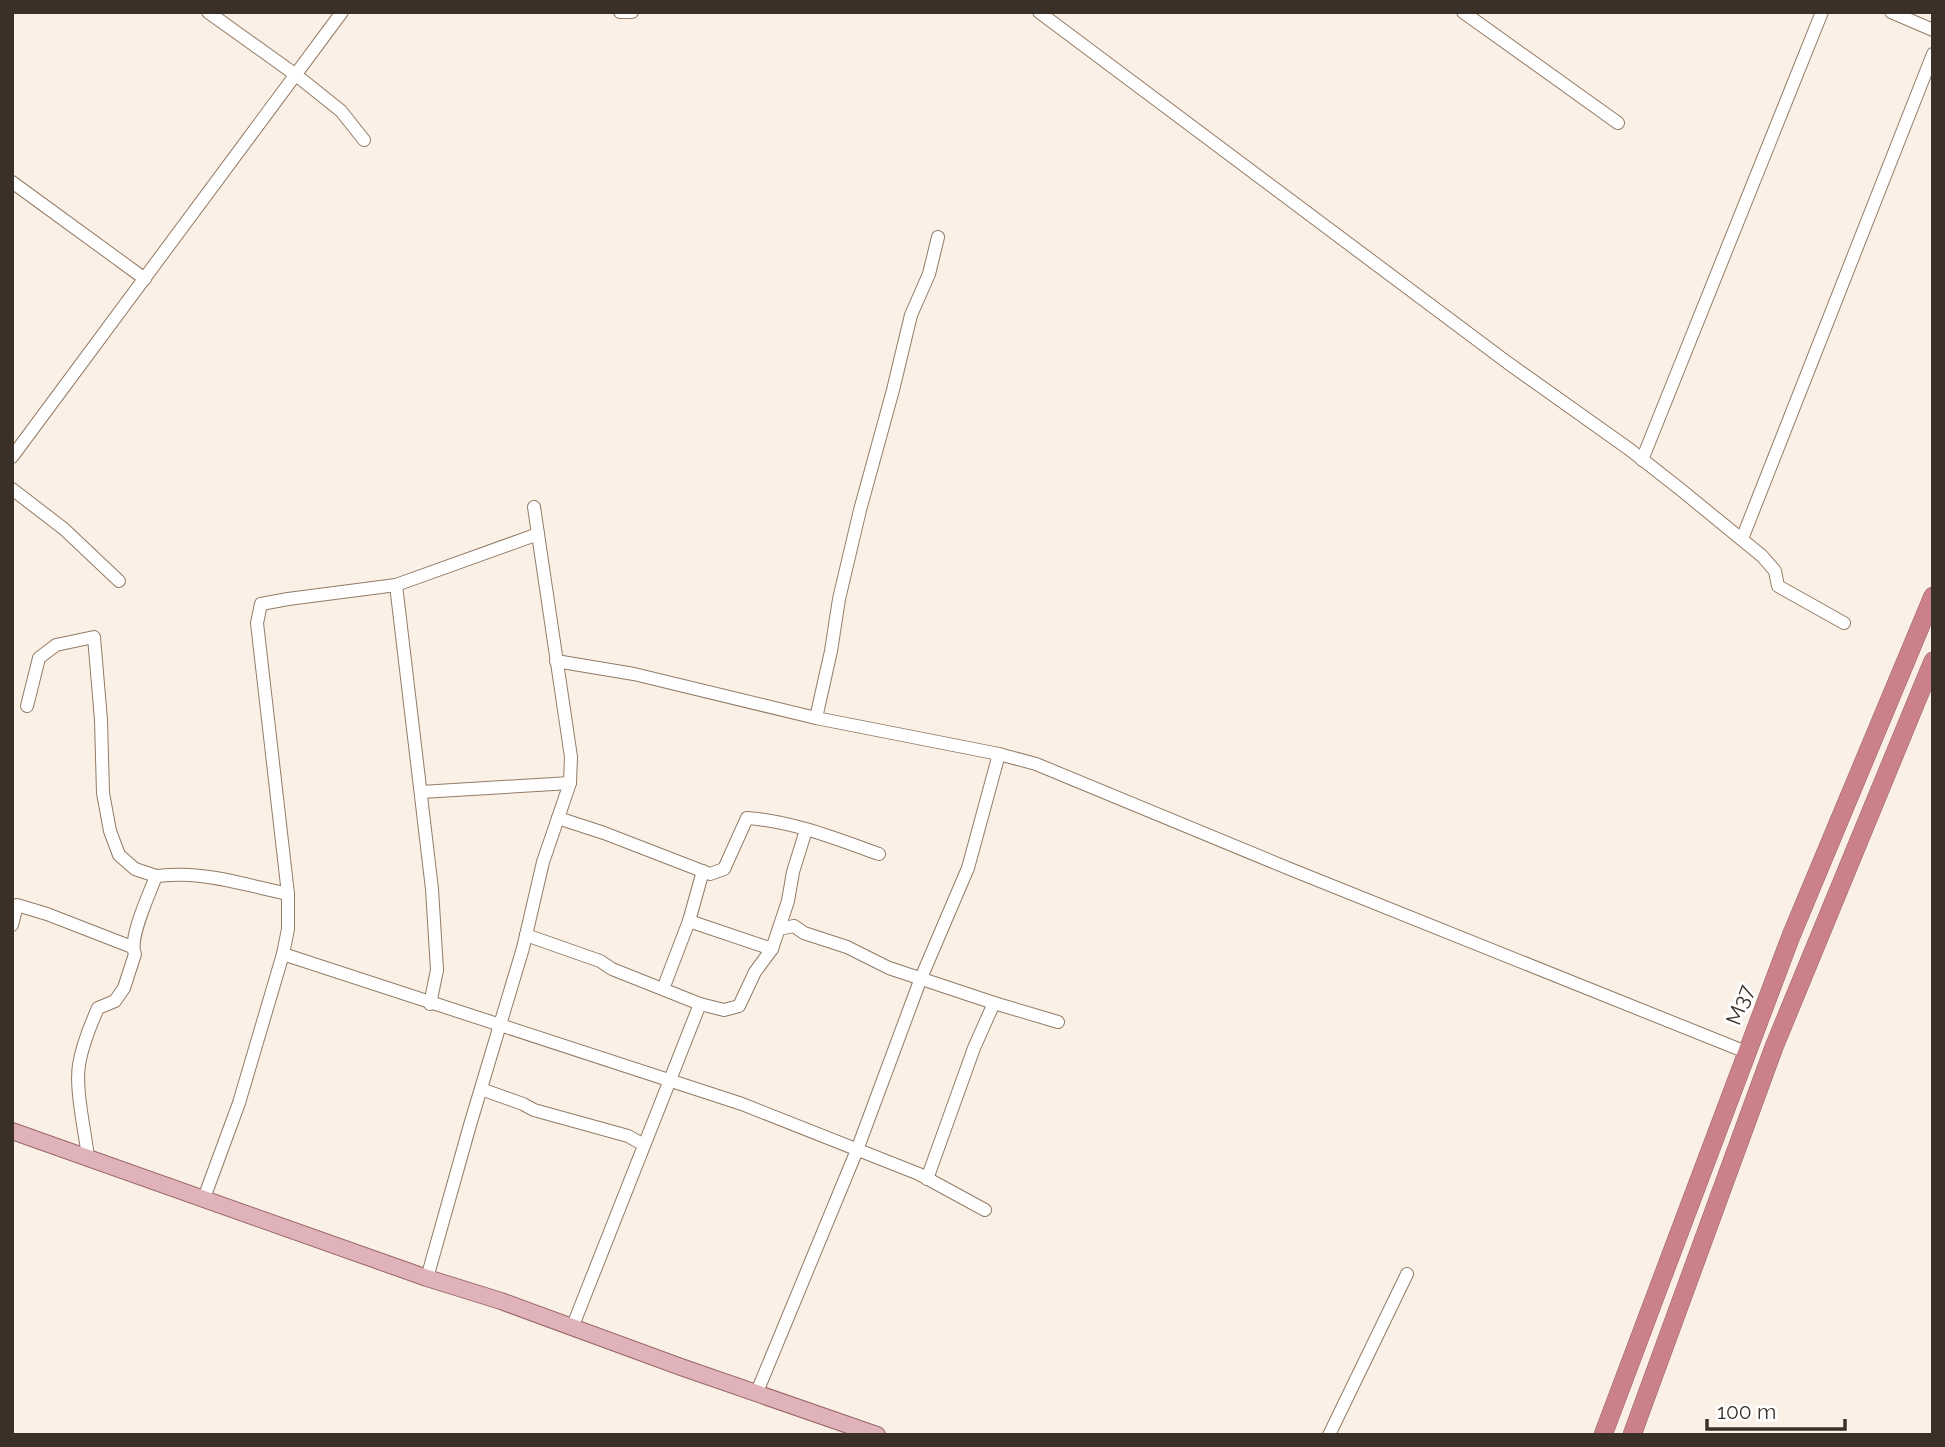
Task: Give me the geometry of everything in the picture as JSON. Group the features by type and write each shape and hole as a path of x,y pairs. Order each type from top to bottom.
{"highway":[{"name":"M37","path":"1603,1435 1791,936 1928,621 1933,596"},
{"path":"1632,1435 1774,1047 1933,661"}],"main road":[{"path":"12,1131 877,1435"}],"street":[{"path":"208,12 341,111 365,141"},
{"path":"12,457 342,12"},
{"path":"620,12 632,12"},
{"path":"1039,12 1642,460 1762,556 1775,571 1778,586 1844,622"},
{"path":"1463,12 1618,123"},
{"path":"1642,460 1822,12"},
{"path":"1891,12 1933,30"},
{"path":"1742,539 1933,54"},
{"path":"12,182 145,279"},
{"path":"816,718 839,599 860,510 911,315 929,274 938,237"},
{"path":"12,489 64,529 119,581"},
{"path":"427,1278 526,935 542,862 570,783 571,757 534,507"},
{"path":"204,1198 239,1103 288,929 288,894 257,623 261,604 396,585 538,534"},
{"path":"396,585 432,889 437,970 430,1004"},
{"path":"27,706 38,658 56,645 94,637 101,720 103,793 110,831 119,855 135,869 156,876 208,877 288,894"},
{"path":"556,660 634,674 816,718 999,754 1035,764 1746,1052"},
{"path":"757,1392 857,1150 921,978 968,868 999,754"},
{"path":"421,792 570,783"},
{"path":"558,818 710,874 724,869 747,818 764,819 806,830 879,854"},
{"path":"526,935 600,961 612,969 700,1004 724,1010 739,1006 755,972 772,949 806,830"},
{"path":"663,989 689,920 703,871"},
{"path":"88,1157 78,1086 79,1066 97,1008 115,1001 124,988 135,954 132,947 137,927 156,876"},
{"path":"12,925 16,905 59,918 132,947"},
{"path":"689,920 772,949"},
{"path":"779,929 794,926 804,933 847,947 889,968 1058,1022"},
{"path":"283,954 742,1104 927,1179 985,1210"},
{"path":"927,1179 974,1048 994,1003"},
{"path":"572,1328 700,1004"},
{"path":"481,1089 534,1110 628,1136 644,1145"},
{"path":"1329,1435 1407,1274"}]}
